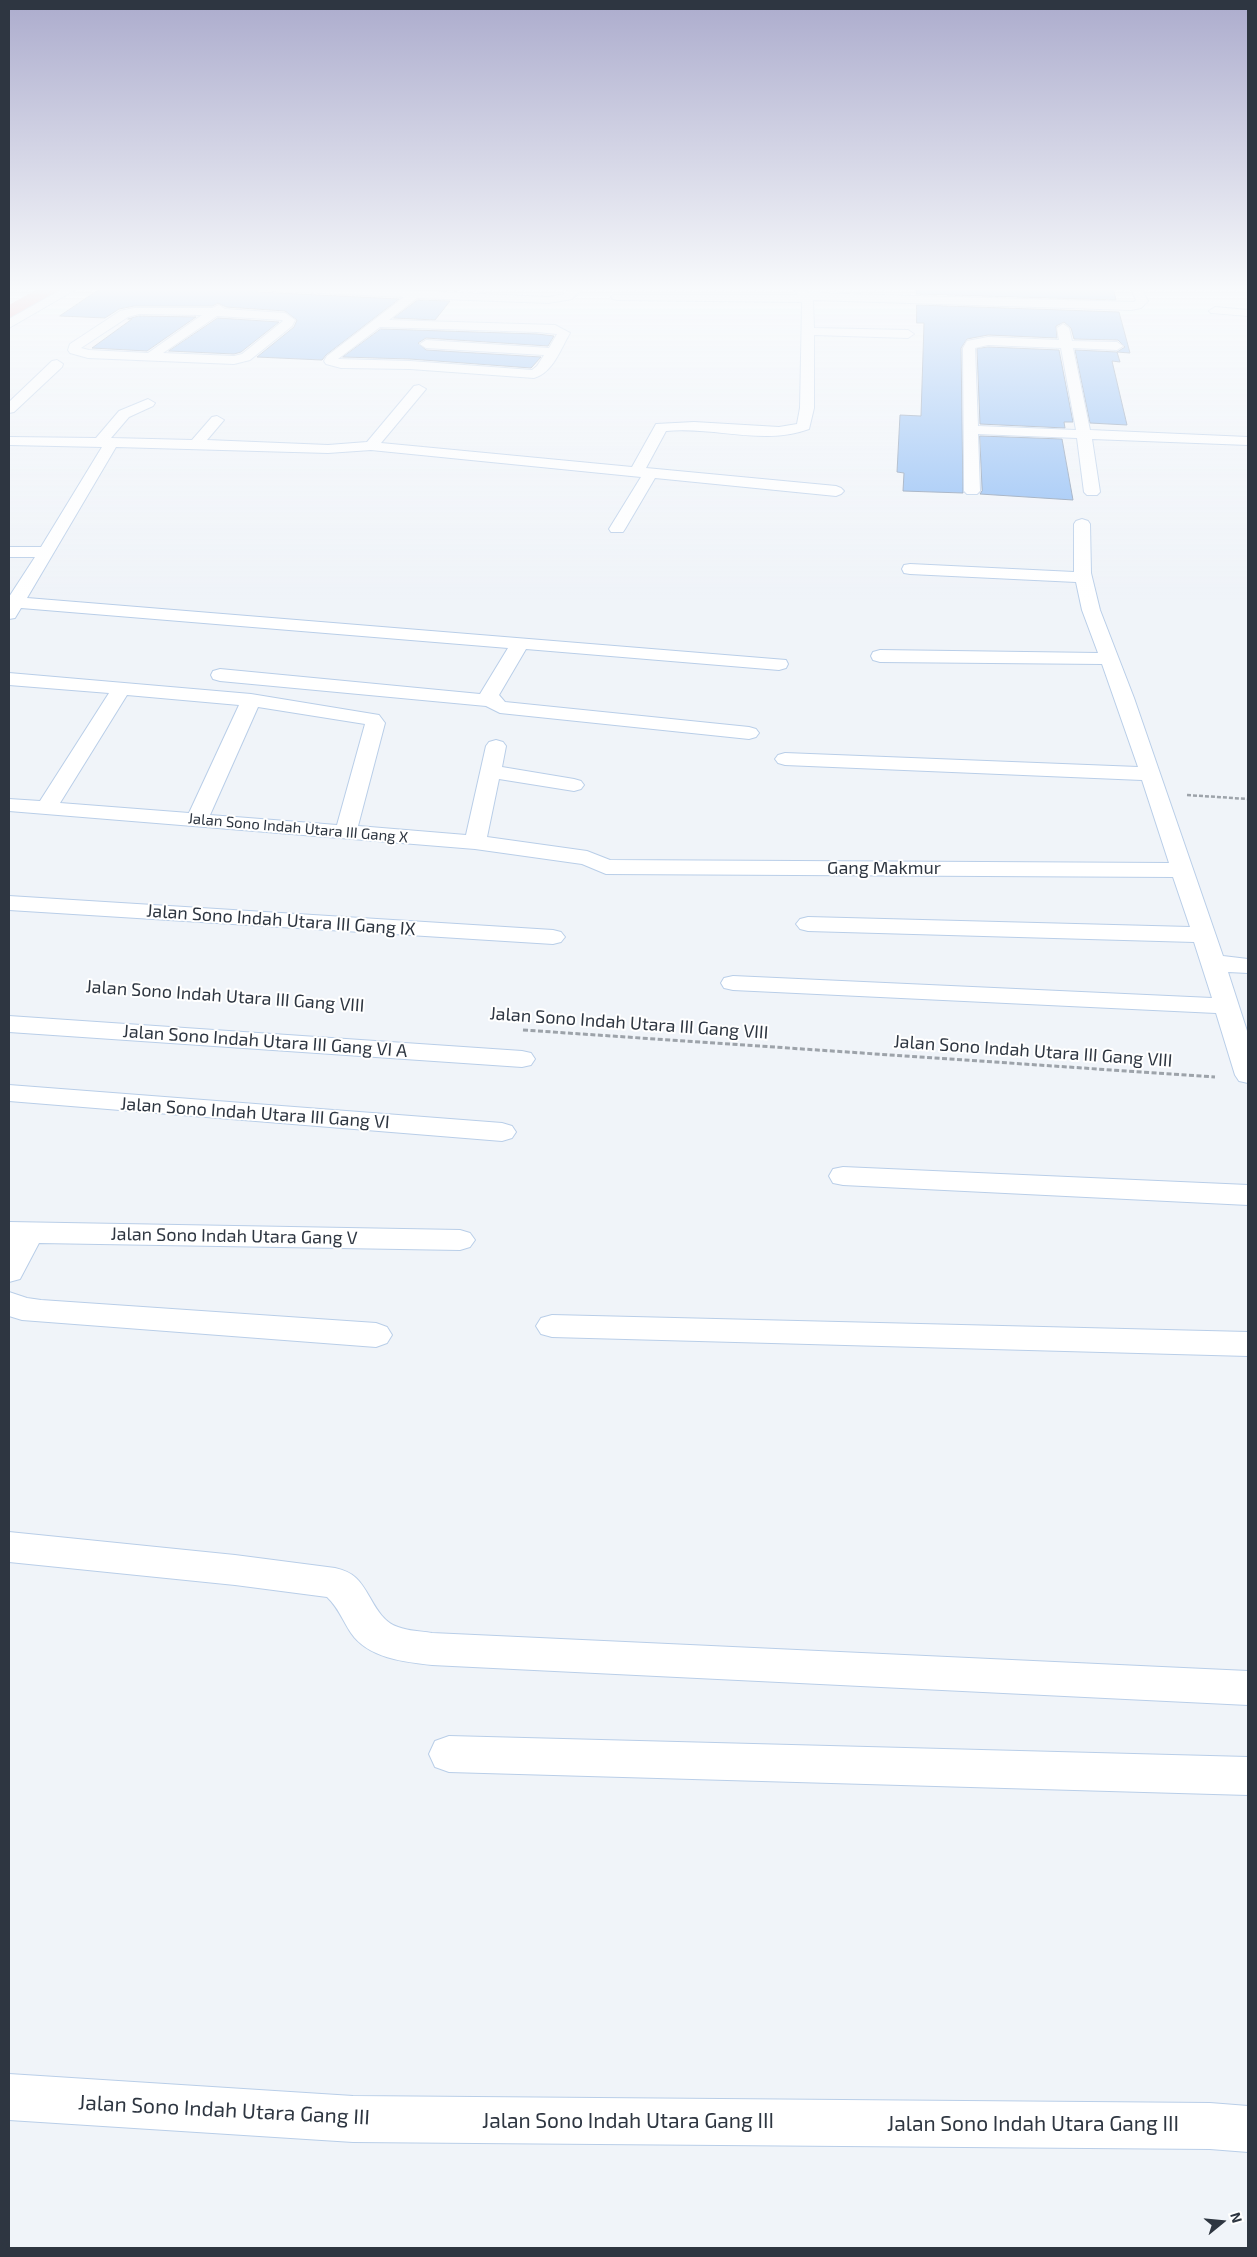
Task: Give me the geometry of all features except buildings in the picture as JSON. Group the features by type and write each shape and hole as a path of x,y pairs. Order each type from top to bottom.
{"street":[{"path":"9,408 26,392"},
{"path":"371,446 416,392"},
{"path":"617,529 644,472 661,427 684,425 776,431 800,430 804,426 807,392"},
{"path":"970,392 972,491"},
{"path":"1076,392 1092,492"},
{"path":"148,403 124,414 106,442 46,552 12,606 520,642 779,664"},
{"path":"196,444 217,420"},
{"path":"971,433 1248,447"},
{"path":"328,449 340,434"},
{"path":"1084,438 1248,442"},
{"path":"9,441 196,444 328,449 371,446 836,491"},
{"path":"1082,524 1083,577 1092,613 1108,659 1127,702 1205,935 1248,1075"},
{"path":"9,552 46,552"},
{"path":"910,569 1083,577"},
{"path":"491,701 489,695 520,642"},
{"path":"880,656 1108,659"},
{"path":"220,675 491,701 500,707 531,712 749,733"},
{"path":"9,678 121,690 251,700 372,719 375,723 346,832"},
{"path":"47,807 121,690"},
{"path":"197,820 251,700"},
{"path":"475,842 496,746"},
{"path":"785,759 1153,784"},
{"path":"490,771 574,785"},
{"name":"Jalan Sono Indah Utara III Gang X","path":"9,805 475,842 587,858"},
{"name":"Gang Makmur","path":"587,858 606,867 1183,870"},
{"name":"Jalan Sono Indah Utara III Gang IX","path":"9,903 553,937"},
{"path":"808,924 1205,935"},
{"path":"1214,963 1248,966"},
{"path":"733,983 1228,1006"},
{"name":"Jalan Sono Indah Utara III Gang VI A","path":"9,1024 522,1060"},
{"name":"Jalan Sono Indah Utara III Gang VI","path":"9,1093 502,1132"},
{"path":"844,1176 1248,1195"},
{"path":"9,1271 19,1232"},
{"name":"Jalan Sono Indah Utara Gang V","path":"19,1232 460,1240"},
{"path":"9,1303 22,1309 41,1311 376,1335"},
{"path":"552,1326 1248,1344"},
{"path":"9,1547 226,1569 335,1583 344,1589 365,1624 375,1634 399,1644 432,1650 1248,1688"},
{"path":"449,1754 1248,1776"},
{"name":"Jalan Sono Indah Utara Gang III","path":"9,2097 353,2119 1210,2126 1248,2129"}],"path":[{"path":"1153,784 1248,798"},
{"name":"Jalan Sono Indah Utara III Gang VIII","path":"520,1030 1218,1077"}]}
